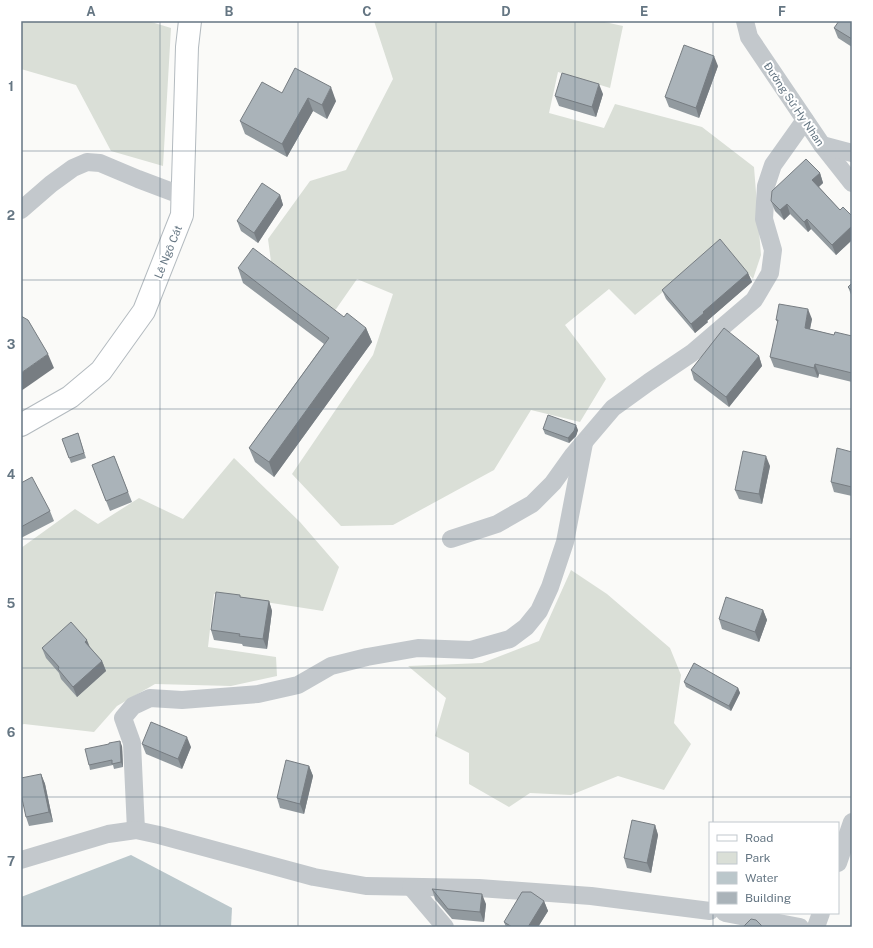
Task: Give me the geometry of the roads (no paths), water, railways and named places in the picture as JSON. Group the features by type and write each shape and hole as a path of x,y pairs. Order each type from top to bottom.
{"street":[{"name":"Lê Ngô Cát","path":"21,425 70,397 101,371 144,311 182,215 187,47 190,21"},
{"name":"Đường Sử Hy Nhan","path":"745,21 749,37 822,145 852,183"},
{"path":"451,538 498,524 532,504 553,483 613,408 692,353 754,300 770,273 773,250 764,219 766,186 773,165 805,120"},
{"path":"822,145 852,153"},
{"path":"21,210 51,184 73,168 87,162 100,163 183,196"},
{"path":"136,830 132,743 123,718 133,706 150,698 182,700 258,694 298,685 331,666 368,657 418,648 471,650 510,639 526,628 539,611 550,587 565,542 584,443"},
{"path":"839,860 852,822"},
{"path":"21,860 108,834 136,830 314,877 366,886 479,888 591,896 709,911"},
{"path":"411,887 445,927"},
{"path":"730,914 800,927"},
{"path":"816,927 821,914"}],"water":[{"path":"131,855 232,908 231,927 21,927 21,897"}]}
